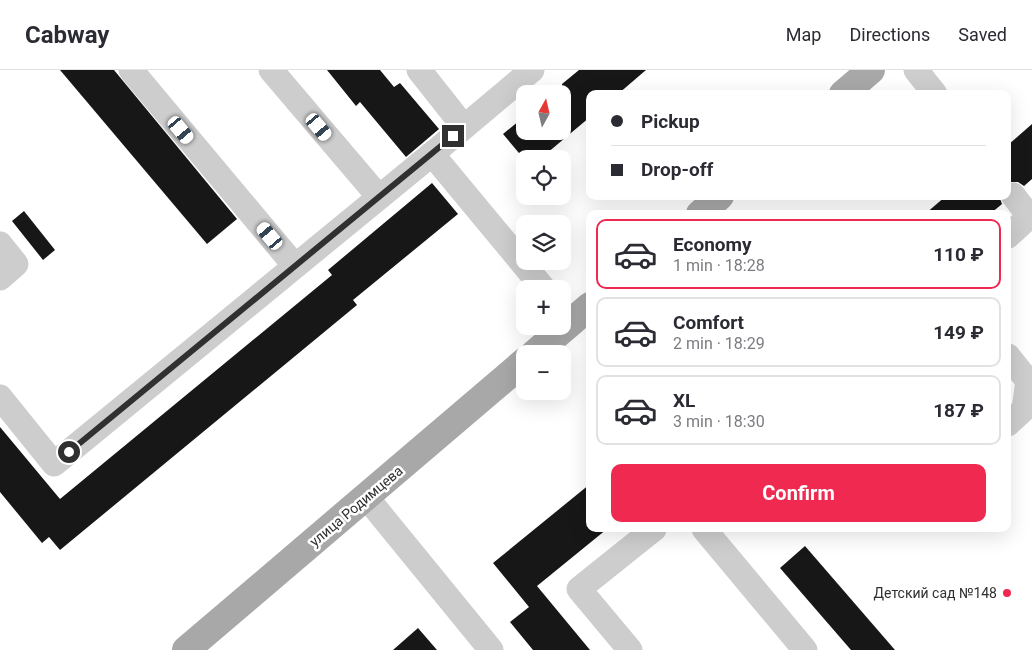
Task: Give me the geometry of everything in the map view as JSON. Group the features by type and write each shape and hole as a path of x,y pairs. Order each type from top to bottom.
{"main road":[{"path":"848,90 872,70"},
{"path":"543,345 575,312"},
{"name":"улица Родимцева","path":"186,650 367,498 516,369"}],"lane":[{"path":"131,70 295,266"},
{"path":"271,70 379,197"},
{"path":"419,70 464,127"},
{"path":"0,397 54,464 532,70"},
{"path":"916,70 932,90"},
{"path":"432,154 537,280"},
{"path":"1011,233 1030,215 1013,195"},
{"path":"0,244 16,264 0,278"},
{"path":"1011,359 1030,379 1024,409 1011,421"},
{"path":"367,498 491,650"},
{"path":"630,650 579,590 650,532"},
{"path":"707,532 805,650"}],"building":[{"path":"60,70 114,70 237,219 207,244"},
{"path":"327,70 380,70 394,87 400,83 439,129 406,157 360,102 356,106"},
{"path":"579,70 646,70 623,90 586,90 586,120 571,133 571,85 562,85"},
{"path":"516,123 516,140 563,140 551,150 516,150 503,134"},
{"path":"1032,124 1032,179 1024,186 1018,182 1011,182 1011,142"},
{"path":"432,183 458,214 353,300 357,305 60,550 49,537 42,543 0,492 0,427 60,499 332,275 328,270"},
{"path":"941,200 1000,200 1002,204 995,210 930,210"},
{"path":"24,211 55,250 43,260 12,221"},
{"path":"586,487 586,532 603,532 537,586 590,650 533,650 510,622 529,607 493,563"},
{"path":"805,546 895,650 851,650 780,568"},
{"path":"418,628 437,650 393,650"}],"place":[{"name":"Детский сад №148","path":"1007,593"}],"route":[{"path":"69,452 453,136"}]}
